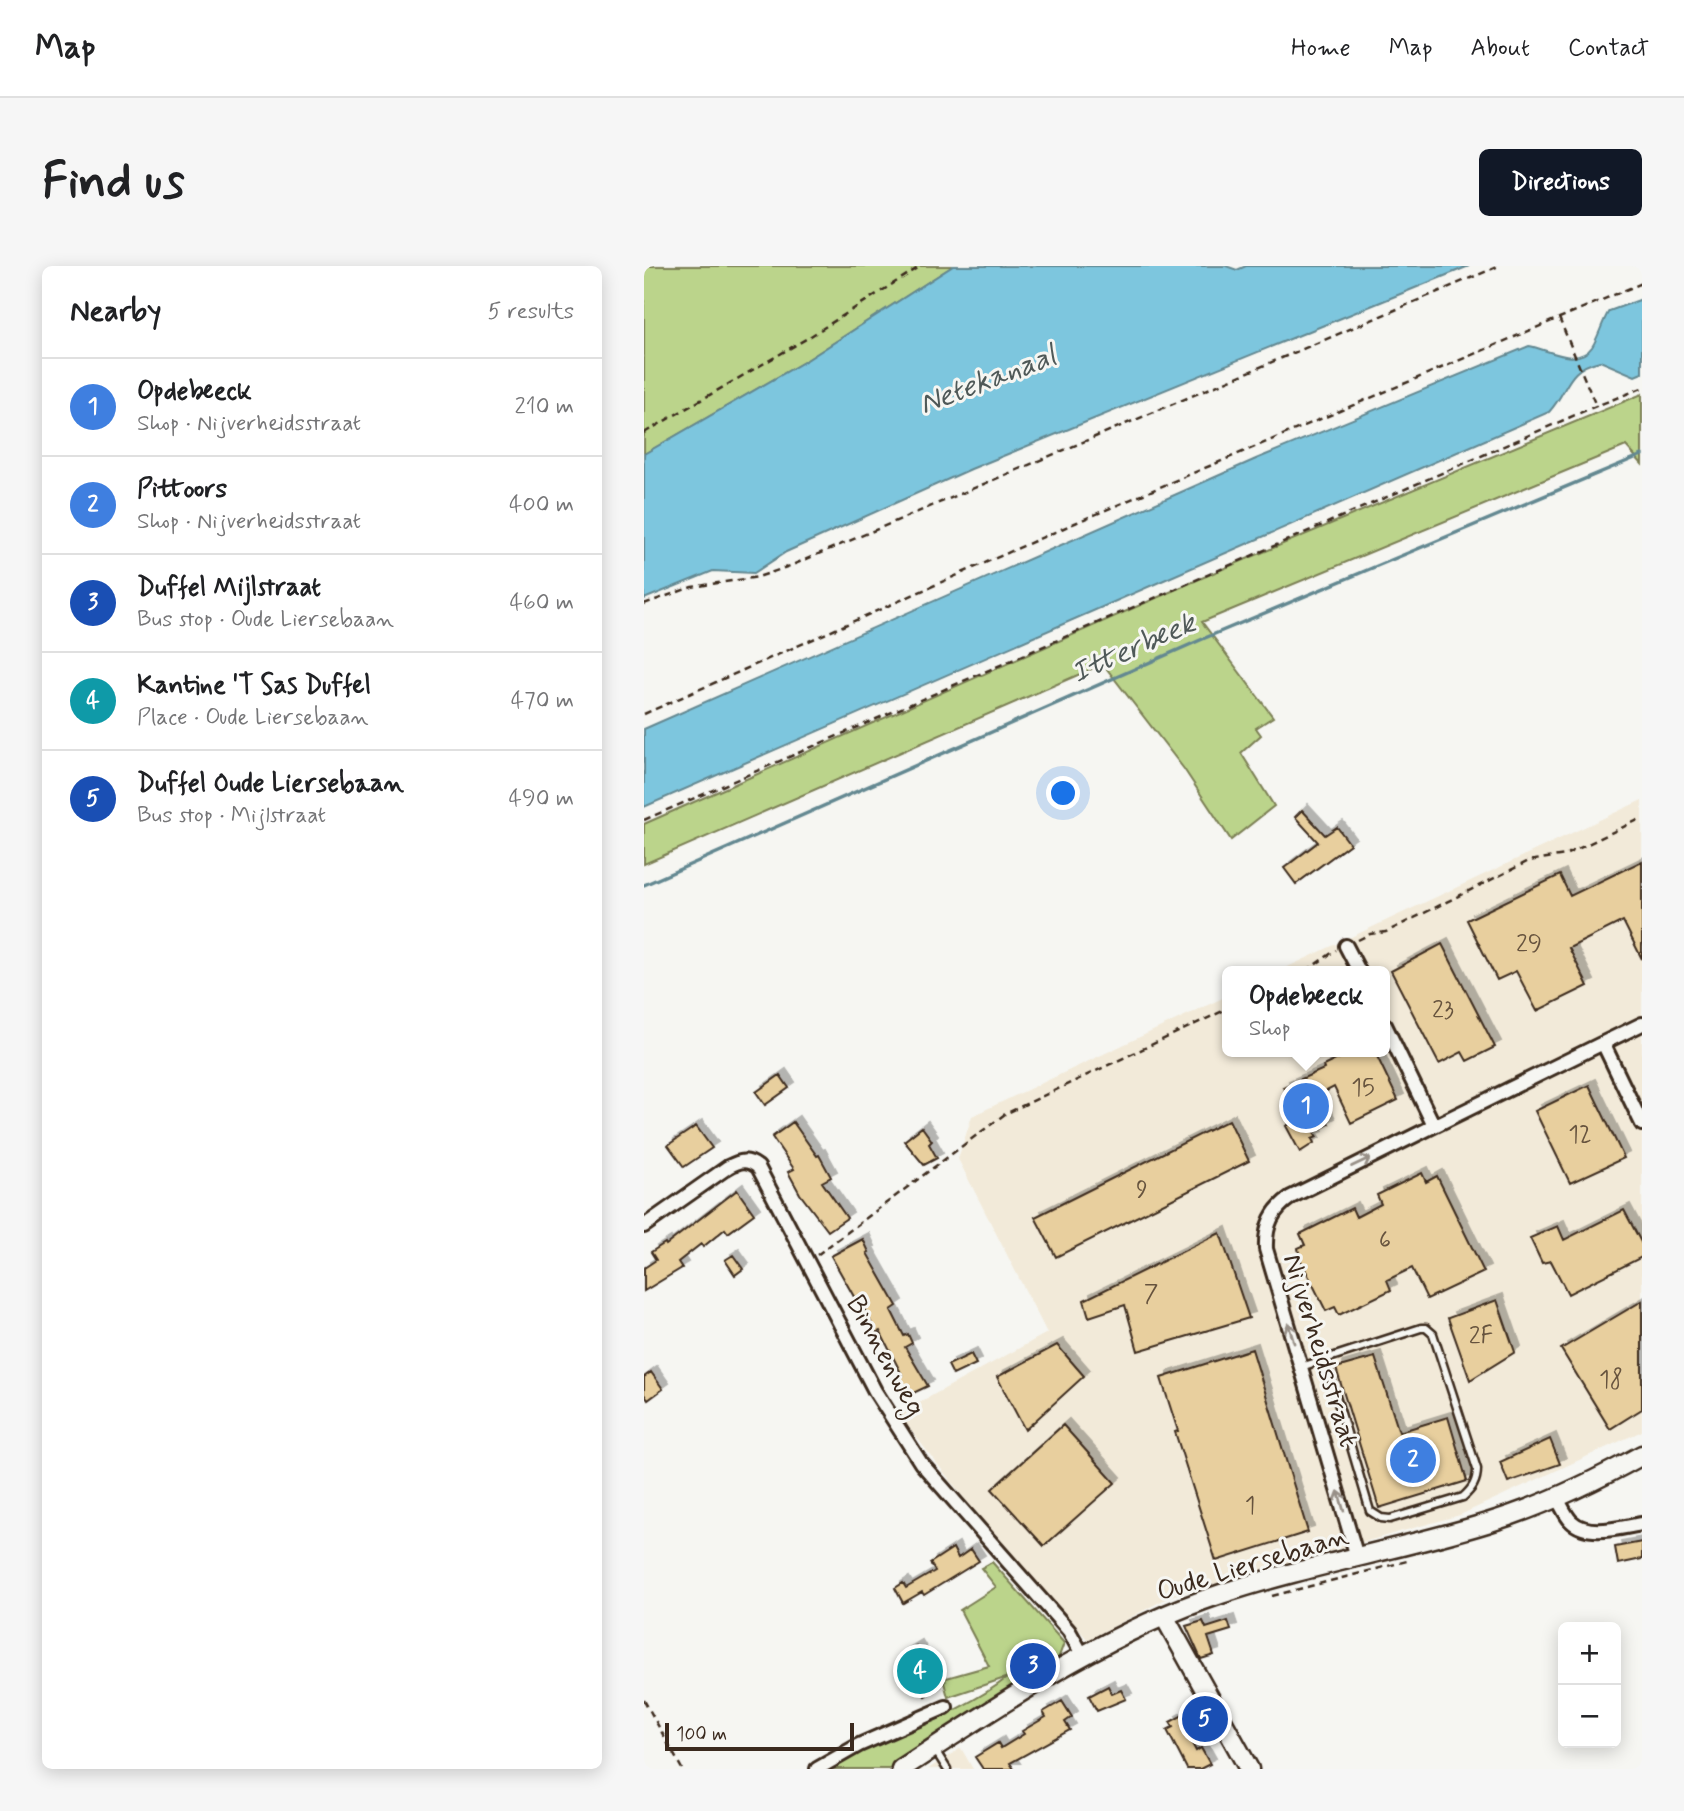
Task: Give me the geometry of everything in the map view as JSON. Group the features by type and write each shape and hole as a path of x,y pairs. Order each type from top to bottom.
{"main road":[{"name":"Oude Liersebaan","path":"901,1769 1082,1654 1164,1616 1254,1584 1357,1557 1392,1557 1556,1497 1642,1455"},
{"path":"1164,1616 1249,1769"}],"street":[{"path":"1346,946 1356,966"},
{"name":"Nijverheidsstraat","path":"1357,1557 1266,1249 1266,1234 1271,1217 1278,1206 1291,1196 1642,1024"},
{"path":"1390,1035 1434,1126"},
{"path":"1602,1043 1642,1124"},
{"name":"Binnenweg","path":"644,1226 728,1167 740,1161 749,1161 758,1167 875,1391 920,1463 1069,1631 1082,1654"},
{"path":"1556,1497 1571,1521 1580,1527 1612,1529 1642,1524"},
{"path":"817,1769 859,1745 946,1707"}],"lane":[{"path":"1301,1367 1325,1359 1426,1328 1433,1334 1477,1469 1477,1478 1471,1490 1463,1497 1390,1519 1381,1518 1370,1511 1325,1359"},
{"path":"933,1748 947,1769"}],"path":[{"path":"644,433 817,332 921,266"},
{"path":"644,604 692,587 758,578 790,566 1499,266"},
{"path":"644,714 1075,523 1642,283"},
{"path":"1559,317 1596,405"},
{"path":"644,820 1596,405 1642,388"},
{"path":"1312,966 1328,954 1370,934 1386,932 1529,861 1565,855 1642,818"},
{"path":"808,1261 1005,1114 1222,1011"},
{"path":"644,1700 682,1769"}],"shaded area":[{"path":"1642,800 1642,1431 1460,1515 1171,1596 1088,1640 986,1526 898,1414 1047,1333 958,1159 972,1116 1222,998 1222,1057 1390,1057 1390,966 1290,966"},
{"path":"961,1748 973,1769 928,1769"}],"green space":[{"path":"644,266 953,266 807,360 644,454"},
{"path":"1642,394 1642,464 1626,446 1202,622 1273,717 1256,728 1261,735 1241,753 1274,806 1231,840 1184,769 1103,664 644,864 644,824 1213,573"},
{"path":"992,1562 1064,1643 1058,1659 888,1769 828,1769 966,1704 1008,1677 948,1697 943,1679 989,1666 960,1610 996,1587 981,1568"}],"water":[{"name":"Netekanaal","path":"953,266 1226,266 1237,270 1246,266 1469,266 971,469 786,552 754,573 713,571 644,599 644,454 807,360"},
{"path":"1642,299 1642,373 1635,376 1600,361 1589,365 1574,375 1549,412 644,807 644,729 1256,459 1529,346 1570,357 1586,353 1592,347 1609,311"}],"building":[{"path":"1302,810 1325,835 1337,827 1350,844 1296,884 1284,868 1318,842 1295,817"},
{"path":"1642,861 1642,959 1623,921 1569,948 1588,986 1537,1011 1516,971 1497,980 1467,920 1560,875 1570,896"},
{"path":"1442,944 1495,1047 1467,1061 1462,1052 1439,1064 1391,971"},
{"path":"1342,1057 1377,1057 1398,1100 1351,1123 1334,1087 1315,1097 1329,1124 1314,1132 1317,1137 1312,1139 1314,1143 1300,1152 1286,1126 1294,1122 1292,1118 1297,1116 1283,1087 1324,1069 1323,1066"},
{"path":"780,1075 789,1088 765,1105 756,1092"},
{"path":"1589,1085 1624,1158 1570,1183 1535,1111"},
{"path":"1229,1120 1249,1161 1056,1257 1035,1217"},
{"path":"793,1122 817,1156 819,1155 831,1177 822,1182 847,1218 828,1231 800,1194 788,1172 794,1169 772,1137"},
{"path":"696,1126 712,1148 684,1167 668,1145"},
{"path":"922,1127 932,1141 929,1144 937,1158 924,1165 904,1141"},
{"path":"1422,1173 1426,1182 1437,1176 1484,1272 1427,1299 1412,1268 1387,1280 1391,1290 1339,1315 1335,1307 1326,1311 1300,1259 1298,1248 1305,1245 1300,1234 1352,1208 1356,1217 1381,1204 1377,1195"},
{"path":"737,1190 754,1214 728,1233 725,1229 703,1247 701,1244 678,1262 682,1268 644,1291 644,1268 656,1260 651,1252 665,1243 666,1245"},
{"path":"1624,1210 1642,1244 1642,1257 1568,1294 1551,1261 1542,1263 1530,1238 1558,1226 1564,1240"},
{"path":"1220,1233 1249,1318 1138,1351 1125,1305 1089,1317 1084,1300"},
{"path":"863,1239 869,1252 867,1253 897,1306 891,1310 904,1336 908,1334 912,1343 905,1347 928,1386 905,1397 896,1378 902,1375 880,1331 876,1333 860,1300 857,1302 831,1256"},
{"path":"733,1255 743,1269 735,1275 725,1260"},
{"path":"1497,1300 1515,1352 1470,1380 1448,1318"},
{"path":"1642,1301 1642,1409 1610,1429 1561,1349"},
{"path":"1057,1345 1084,1376 1025,1430 997,1377"},
{"path":"1252,1349 1308,1532 1216,1561 1175,1432 1178,1431 1161,1378"},
{"path":"971,1354 976,1364 953,1375 948,1365"},
{"path":"1375,1357 1399,1432 1448,1417 1467,1481 1379,1508 1336,1368"},
{"path":"651,1372 663,1389 648,1400 644,1394 644,1377"},
{"path":"1063,1425 1115,1483 1044,1546 992,1489"},
{"path":"1550,1439 1560,1464 1508,1482 1500,1462"},
{"path":"1642,1542 1642,1559 1618,1564 1615,1547"},
{"path":"953,1548 958,1558 971,1549 979,1561 924,1595 922,1592 903,1603 895,1588 903,1583 906,1588 935,1571 930,1563"},
{"path":"1203,1621 1206,1628 1228,1621 1231,1630 1208,1637 1214,1655 1201,1659 1186,1626"},
{"path":"916,1646 940,1687 925,1696 901,1655"},
{"path":"1108,1686 1112,1694 1121,1690 1126,1699 1097,1711 1089,1696"},
{"path":"1062,1701 1072,1717 1065,1722 1070,1730 1010,1763 1014,1769 983,1769 975,1757 998,1743 1001,1748 1024,1734 1022,1731 1046,1717 1043,1712"},
{"path":"1183,1715 1189,1726 1184,1728 1196,1751 1201,1748 1210,1764 1200,1769 1187,1769 1167,1730 1173,1727 1170,1722"}],"waterway":[{"name":"Itterbeek","path":"644,885 1205,638 1642,455"}],"place":[{"name":"Opdebeeck","path":"1306,1106"},
{"name":"Pittoors","path":"1413,1460"},
{"name":"Duffel Mijlstraat","path":"1033,1666"},
{"name":"Kantine 'T Sas Duffel","path":"920,1671"},
{"name":"Duffel Oude Liersebaan","path":"1205,1719"}]}
